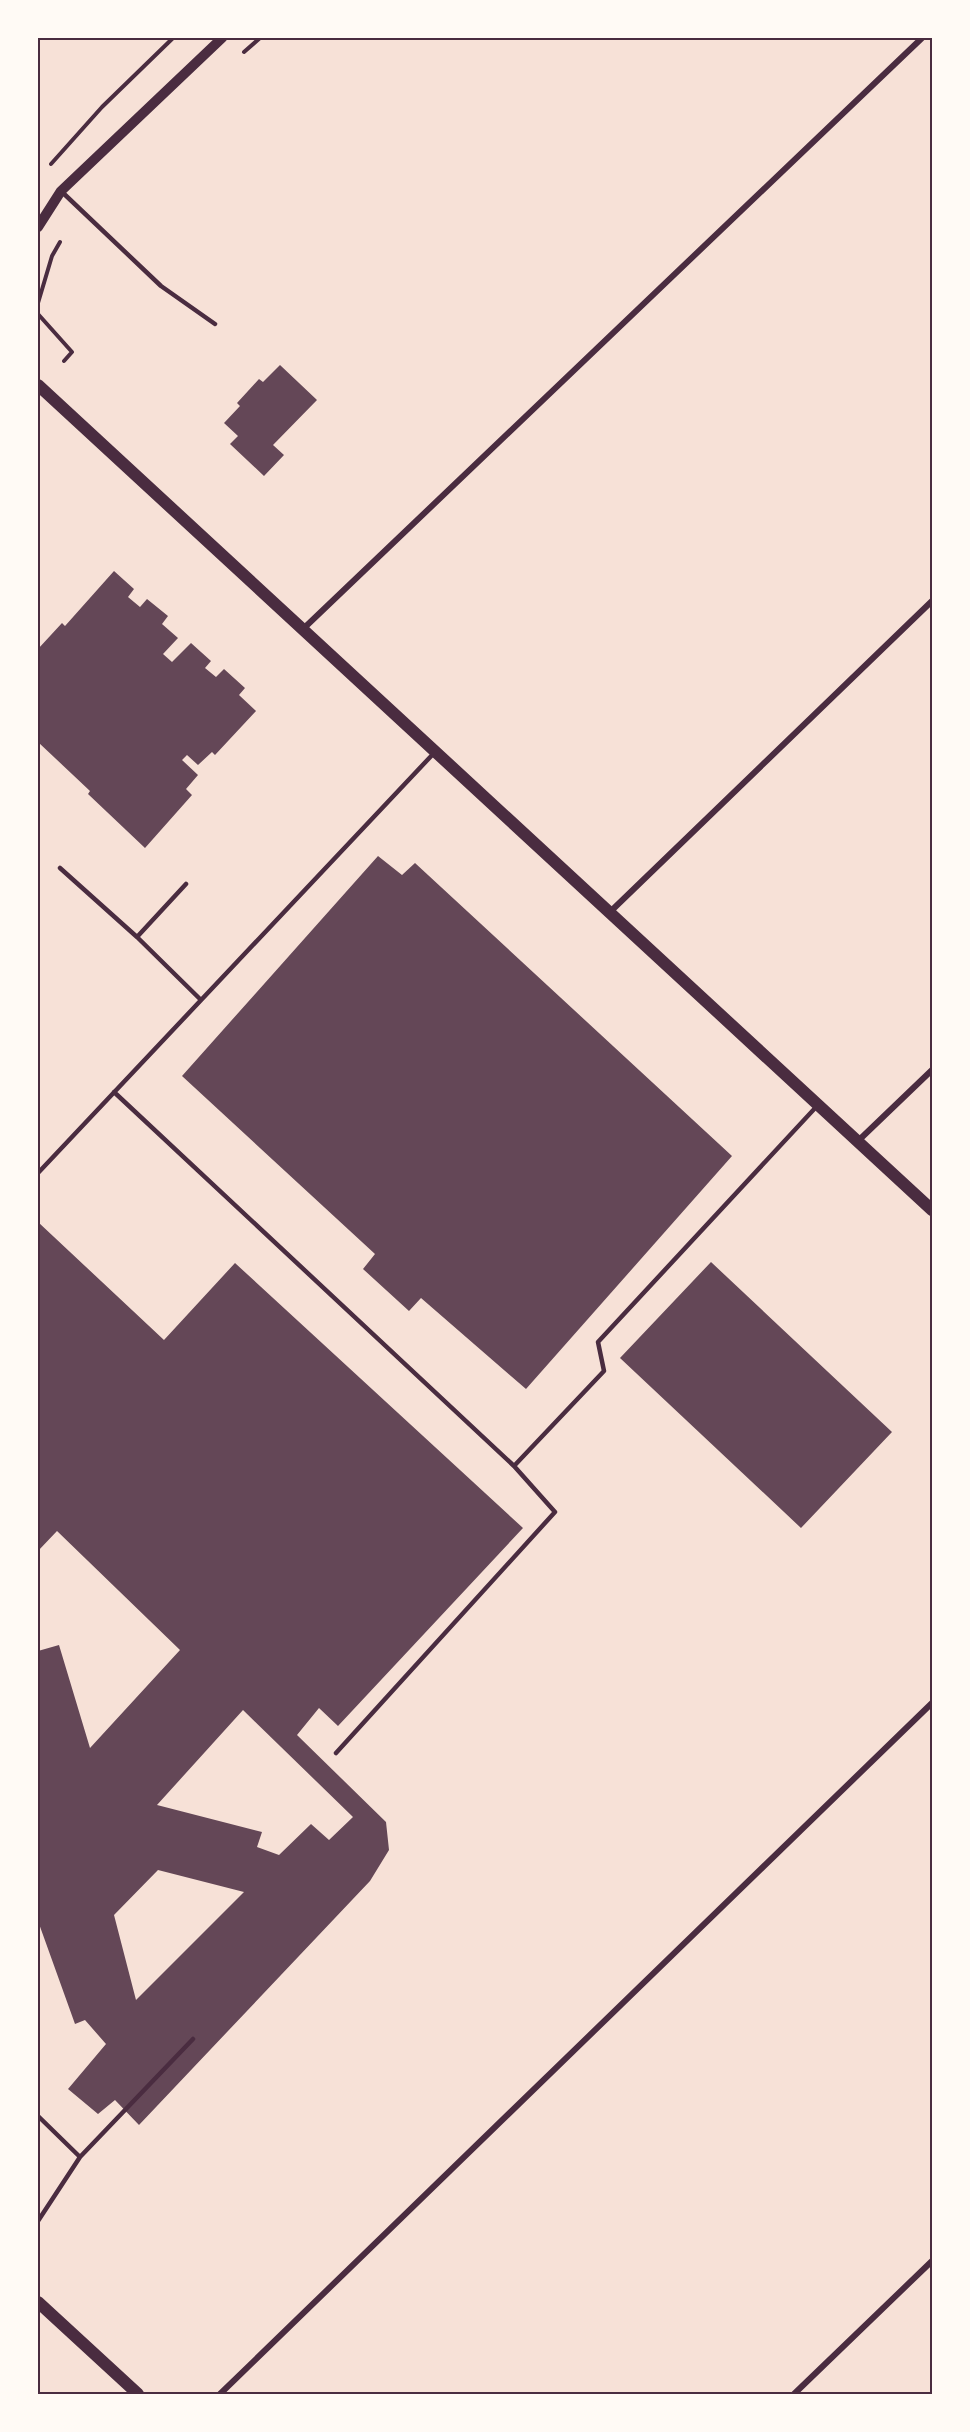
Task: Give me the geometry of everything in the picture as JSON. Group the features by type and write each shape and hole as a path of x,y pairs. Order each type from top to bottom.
{"main road":[{"path":"38,385 933,1210"},
{"path":"38,2302 138,2394"}],"street":[{"path":"38,227 61,191 222,38"},
{"path":"302,630 922,38"},
{"path":"610,912 933,601"},
{"path":"858,1141 933,1070"},
{"path":"220,2394 933,1703"},
{"path":"794,2394 933,2261"}],"lane":[{"path":"61,191 161,286 215,324"},
{"path":"38,1173 436,751"},
{"path":"60,868 137,937 201,1000"},
{"path":"137,937 186,884"},
{"path":"114,1092 514,1466 555,1512 336,1752"},
{"path":"514,1466 604,1371 598,1342 819,1104"},
{"path":"38,2221 80,2157 193,2039"},
{"path":"38,2116 80,2157"}],"path":[{"path":"45,171 102,107 174,38"},
{"path":"242,54 260,38"},
{"path":"38,303 52,256 79,207"},
{"path":"38,314 72,352 64,361"}],"building":[{"path":"280,365 317,400 273,445 284,455 264,476 230,444 238,436 224,423 240,406 237,403 259,379 263,382"},
{"path":"114,571 134,589 128,597 140,607 147,599 168,616 162,624 178,638 163,654 172,662 191,643 211,661 205,668 216,677 224,669 245,688 239,695 256,711 215,755 212,752 198,765 187,755 182,760 198,775 186,789 192,795 145,848 38,742 38,649 62,623 65,626"},
{"path":"378,856 402,875 415,863 732,1156 526,1389 421,1298 409,1311 363,1269 375,1254 182,1076"},
{"path":"38,1222 164,1340 235,1263 523,1528 338,1726 319,1708 297,1735 386,1822 389,1850 370,1881 139,2125 115,2100 98,2114 68,2089 106,2044 85,2020 75,2024 38,1921 38,1651 59,1645 90,1748 180,1650 57,1531 38,1551","holes":["243,1710 353,1817 329,1840 311,1824 279,1855 257,1847 262,1832 157,1805","158,1870 244,1892 136,2000 114,1915"]},
{"path":"711,1262 892,1432 801,1528 620,1358"}]}
